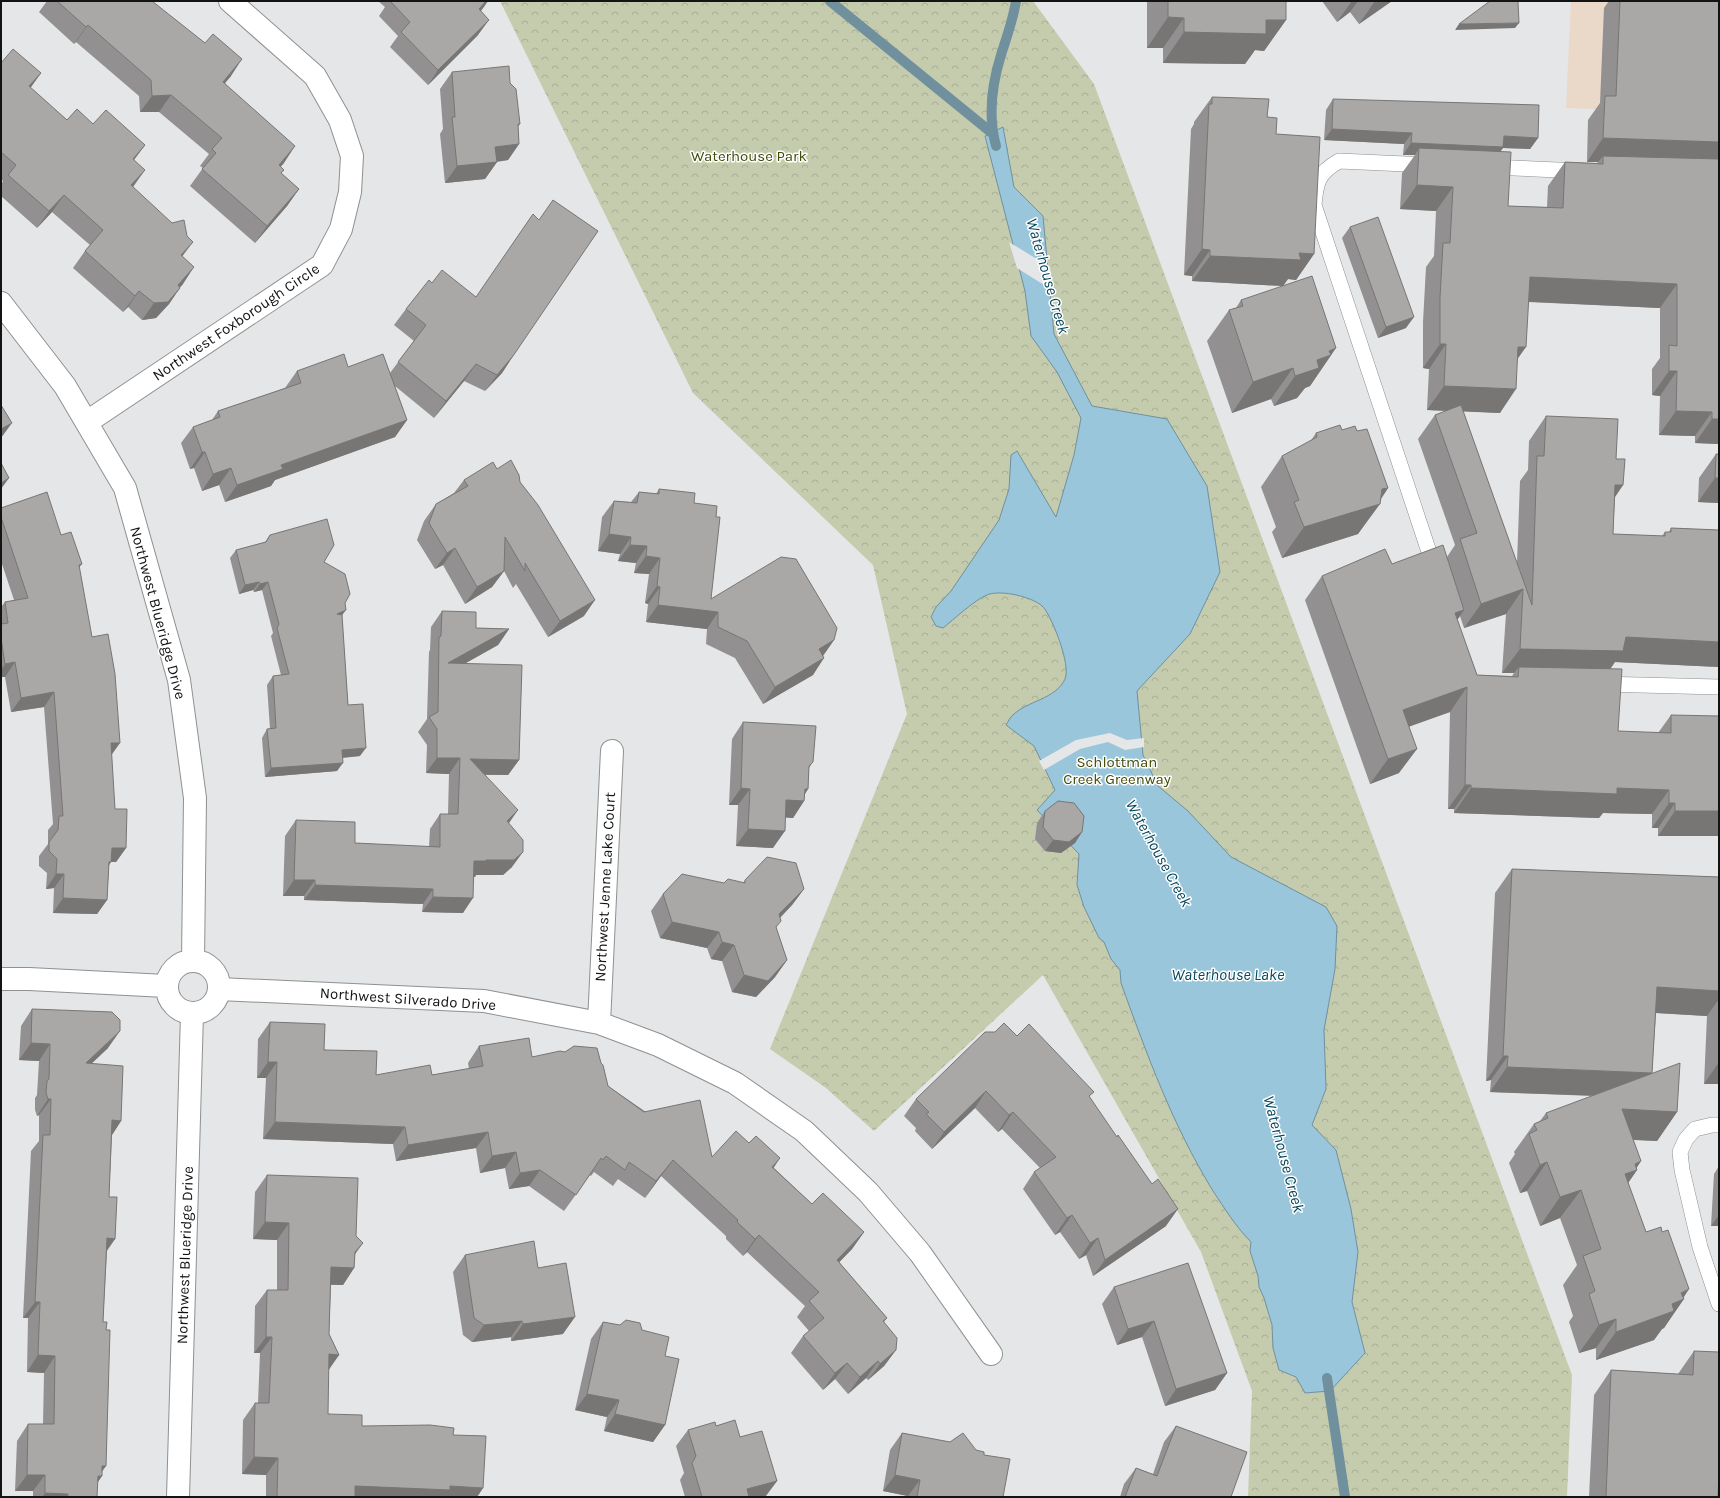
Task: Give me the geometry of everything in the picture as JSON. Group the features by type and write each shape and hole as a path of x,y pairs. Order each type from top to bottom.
{"street":[{"name":"Northwest Foxborough Circle","path":"87,422 322,265 341,229 350,192 352,156 340,120 315,76 230,1"},
{"name":"Northwest Blueridge Drive","path":"1,303 66,386 125,488 179,680 196,798 192,961"},
{"name":"Northwest Jenne Lake Court","path":"599,1023 612,751"},
{"path":"192,961 202,962 210,968 218,979 219,989 215,1001 211,1007 203,1012 192,1014 180,1011 175,1007 168,996 166,986 170,973 177,966 192,961"},
{"path":"1,979 166,986"},
{"name":"Northwest Silverado Drive","path":"219,989 484,1002 599,1023 658,1045 736,1083 804,1131 868,1192 920,1253 991,1354"},
{"name":"Northwest Blueridge Drive","path":"178,1497 192,1014"}],"lane":[{"path":"1438,581 1314,205 1316,183 1326,168 1339,161 1441,165"},
{"path":"1472,166 1598,171"},
{"path":"1587,684 1719,687"},
{"path":"1719,1125 1712,1124 1695,1129 1686,1139 1680,1152 1682,1170 1700,1247 1719,1304"}],"shaded area":[{"path":"1571,1 1719,1 1719,114 1566,108"}],"green space":[{"name":"Schlottman Creek Greenway","path":"500,1 1033,1 1094,84 1572,1375 1567,1497 1248,1497 1252,1391 1201,1252 1043,975 874,1131 826,1088 770,1049 907,714 873,565 693,393"}],"water":[{"name":"Waterhouse Lake","path":"1003,127 1014,187 1043,216 1054,334 1092,406 1167,419 1207,486 1220,572 1190,634 1137,691 1143,755 1158,786 1188,811 1231,857 1326,907 1337,926 1335,969 1324,1030 1326,1089 1312,1125 1336,1150 1351,1209 1358,1252 1352,1302 1365,1353 1330,1391 1305,1393 1296,1377 1279,1370 1273,1348 1272,1325 1259,1287 1258,1276 1250,1251 1251,1242 1226,1211 1213,1191 1173,1116 1121,983 1120,970 1111,959 1104,942 1099,938 1084,907 1077,885 1079,854 1037,810 1055,790 1034,746 1006,725 1011,717 1019,710 1055,691 1061,686 1065,679 1066,664 1060,643 1048,614 1040,604 1033,600 1017,595 993,593 982,597 943,628 936,626 931,617 936,607 951,591 999,520 1009,489 1011,455 1017,451 1056,517 1074,455 1081,418 1057,372 1031,336 1025,291 985,136"}],"pier":[{"path":"1009,242 1050,267 1052,290 1017,268"},
{"path":"1110,733 1127,740 1144,738 1144,747 1125,750 1108,742 1080,749 1044,770 1039,761 1076,740"}],"building":[{"path":"57,1 152,1 205,43 213,34 242,59 223,82 295,146 279,165 284,170 281,173 299,189 267,226 202,169 216,153 212,149 222,138 171,95 152,96 151,80 88,25 86,27"},
{"path":"390,1 486,1 479,9 489,20 438,70 401,32 410,22"},
{"path":"1168,1 1286,1 1286,20 1266,20 1266,34 1184,32 1184,18 1168,17"},
{"path":"1490,1 1518,1 1519,23 1459,24"},
{"path":"1620,1 1719,1 1719,142 1603,138 1605,96 1616,96"},
{"path":"13,49 41,73 29,86 67,120 77,109 93,124 106,110 145,145 133,159 145,170 131,185 172,223 184,220 187,236 193,242 181,255 194,267 178,285 180,288 168,302 154,303 139,291 135,296 85,251 103,230 64,195 49,211 8,175 16,165 1,152 1,63"},
{"path":"509,66 510,83 516,89 520,124 518,124 519,144 495,147 497,162 457,166 452,117 455,117 452,72"},
{"path":"1212,97 1269,99 1267,117 1277,118 1276,134 1320,137 1314,254 1299,253 1301,260 1210,256 1210,250 1202,249 1209,104 1212,104"},
{"path":"1333,99 1539,105 1538,138 1504,136 1503,147 1411,143 1412,133 1332,129"},
{"path":"1419,148 1511,152 1508,206 1563,208 1565,162 1603,164 1603,156 1719,159 1719,419 1712,419 1712,412 1676,411 1677,371 1669,371 1669,345 1677,346 1677,284 1530,277 1526,347 1518,347 1516,389 1444,386 1446,344 1440,344 1440,298 1443,243 1450,243 1453,187 1417,185"},
{"path":"553,200 598,231 513,356 497,375 476,364 446,401 398,362 426,325 406,309 429,280 432,283 442,270 476,297 533,214 539,220"},
{"path":"1378,217 1414,317 1386,327 1350,227"},
{"path":"1312,276 1336,348 1329,351 1331,355 1317,360 1319,368 1295,376 1293,368 1253,382 1229,310 1243,306 1241,300"},
{"path":"344,354 348,367 383,354 407,420 281,465 283,469 237,485 231,468 213,474 205,452 202,452 193,427 220,417 218,411 301,383 297,371"},
{"path":"1,405 12,423 1,429"},
{"path":"1461,405 1532,605 1537,456 1544,456 1546,416 1618,419 1616,459 1625,459 1623,485 1615,485 1613,534 1665,536 1665,532 1671,532 1671,528 1719,530 1719,642 1626,637 1623,651 1520,649 1523,589 1481,604 1460,539 1477,533 1435,415"},
{"path":"1340,425 1342,430 1355,426 1357,431 1367,429 1388,488 1382,489 1380,504 1304,527 1294,502 1299,500 1282,456 1317,437 1316,433"},
{"path":"1716,454 1719,454 1719,478 1715,478"},
{"path":"511,460 519,475 520,482 538,505 595,600 560,621 525,563 525,571 505,537 504,571 477,587 455,548 447,553 429,523 436,504 468,486 464,480 493,462 497,469"},
{"path":"1,463 9,478 1,483"},
{"path":"659,489 695,493 694,503 717,506 716,517 720,517 711,599 781,557 796,559 837,628 834,640 819,649 824,658 775,687 747,641 718,627 718,612 658,605 660,587 657,586 660,558 646,556 647,546 630,545 631,537 609,534 614,501 637,503 639,492 659,494"},
{"path":"47,492 61,535 71,532 82,564 79,565 92,637 108,634 115,674 120,743 111,743 115,809 127,809 126,848 112,848 111,862 109,862 107,900 63,898 64,874 56,874 57,859 49,851 49,842 58,830 59,816 63,816 54,692 21,698 15,662 5,664 1,638 1,624 8,623 5,602 28,598 1,517 1,508"},
{"path":"327,519 334,545 324,562 345,574 350,594 345,603 346,610 337,614 342,615 348,705 363,704 366,748 342,750 343,763 271,768 267,729 276,728 273,676 289,674 277,628 279,624 268,582 245,585 236,550 266,542 270,535"},
{"path":"1443,545 1464,610 1455,613 1477,675 1518,677 1519,667 1622,669 1618,731 1671,733 1671,715 1719,716 1719,811 1675,811 1675,803 1669,803 1669,790 1617,788 1617,794 1471,788 1471,785 1465,785 1467,687 1403,710 1417,749 1388,759 1322,576 1385,549 1392,564"},
{"path":"442,611 476,612 476,628 509,629 448,663 522,665 519,760 470,759 518,810 507,821 523,840 523,852 514,860 474,861 473,898 433,897 433,889 315,885 315,880 294,880 296,820 355,822 355,843 440,847 440,814 458,814 460,758 437,758 437,729 429,717 438,712 439,637 441,636"},
{"path":"743,722 816,726 813,762 809,766 808,789 805,789 804,801 786,800 785,831 748,829 750,789 741,788"},
{"path":"1058,801 1074,803 1084,816 1082,832 1069,842 1053,840 1043,827 1045,811"},
{"path":"767,857 796,863 804,889 779,914 781,921 776,927 787,960 768,981 744,975 734,945 722,942 719,932 672,922 663,894 682,874 724,883 728,879 745,883 745,880"},
{"path":"1512,869 1719,877 1719,991 1657,987 1652,1073 1507,1067 1508,1056 1503,1056"},
{"path":"32,1009 112,1012 120,1020 120,1031 86,1063 123,1066 121,1121 112,1120 109,1197 117,1197 115,1239 107,1238 103,1322 107,1322 106,1330 110,1330 106,1466 102,1466 102,1476 98,1476 97,1497 68,1497 68,1494 45,1493 45,1475 27,1475 28,1424 54,1424 55,1356 38,1355 40,1302 35,1302 43,1135 50,1135 51,1099 48,1099 46,1093 47,1081 49,1079 50,1044 31,1043"},
{"path":"270,1022 325,1024 324,1050 377,1051 376,1075 430,1065 432,1075 483,1066 479,1046 529,1038 532,1057 560,1051 565,1052 574,1046 597,1048 608,1086 644,1112 700,1100 712,1157 736,1131 749,1143 756,1136 780,1158 772,1167 812,1204 823,1193 864,1232 837,1260 887,1318 883,1321 897,1338 896,1350 880,1364 878,1361 860,1377 847,1363 835,1373 803,1336 824,1318 809,1301 819,1292 759,1235 755,1239 737,1222 738,1220 673,1160 656,1181 629,1162 625,1170 606,1156 603,1160 601,1158 576,1195 540,1170 520,1173 516,1152 492,1156 488,1132 408,1145 405,1127 275,1122 277,1062 268,1062"},
{"path":"1004,1023 1017,1036 1029,1024 1094,1092 1089,1096 1117,1137 1118,1135 1152,1184 1158,1179 1178,1209 1105,1260 1098,1238 1090,1243 1072,1215 1067,1218 1034,1172 1056,1157 1013,1112 1009,1115 986,1091 944,1132 926,1114 929,1112 916,1099 985,1032 995,1032"},
{"path":"1680,1063 1677,1112 1622,1109 1641,1161 1635,1164 1637,1170 1625,1174 1646,1232 1661,1227 1662,1232 1668,1230 1689,1289 1681,1293 1684,1299 1672,1304 1674,1311 1616,1332 1616,1319 1599,1325 1589,1294 1595,1291 1583,1256 1601,1249 1581,1190 1560,1197 1547,1162 1540,1165 1529,1134 1537,1130 1534,1124 1548,1118 1546,1113"},
{"path":"267,1175 358,1178 356,1236 363,1243 355,1252 354,1268 331,1267 329,1334 339,1355 329,1354 328,1414 362,1415 362,1426 430,1425 454,1428 453,1435 486,1436 483,1488 450,1486 450,1490 355,1486 355,1497 277,1497 278,1458 254,1457 255,1403 269,1403 272,1337 266,1337 267,1290 288,1290 289,1223 265,1222"},
{"path":"534,1241 538,1268 566,1263 575,1317 523,1324 522,1321 484,1325 474,1318 465,1255"},
{"path":"1188,1263 1227,1373 1176,1389 1154,1321 1128,1329 1114,1287"},
{"path":"626,1320 640,1323 642,1330 669,1337 665,1356 679,1359 665,1425 615,1414 619,1400 587,1394 603,1322 620,1325"},
{"path":"1694,1351 1719,1352 1718,1497 1606,1497 1611,1370 1693,1375"},
{"path":"735,1420 740,1437 762,1431 777,1481 747,1489 749,1497 702,1497 692,1463 696,1456 688,1430 715,1422 716,1426"},
{"path":"1176,1426 1247,1452 1231,1497 1125,1497 1136,1468 1157,1476"},
{"path":"902,1433 950,1442 963,1433 976,1450 984,1452 984,1455 1010,1459 1003,1497 917,1497 920,1480 895,1475"}],"waterway":[{"path":"830,1 992,133"},
{"name":"Waterhouse Creek","path":"996,146 992,124 993,89 1016,1"},
{"name":"Waterhouse Creek","path":"1327,1378 1345,1497"}],"park label":[{"name":"Waterhouse Park","path":"749,156"}]}
